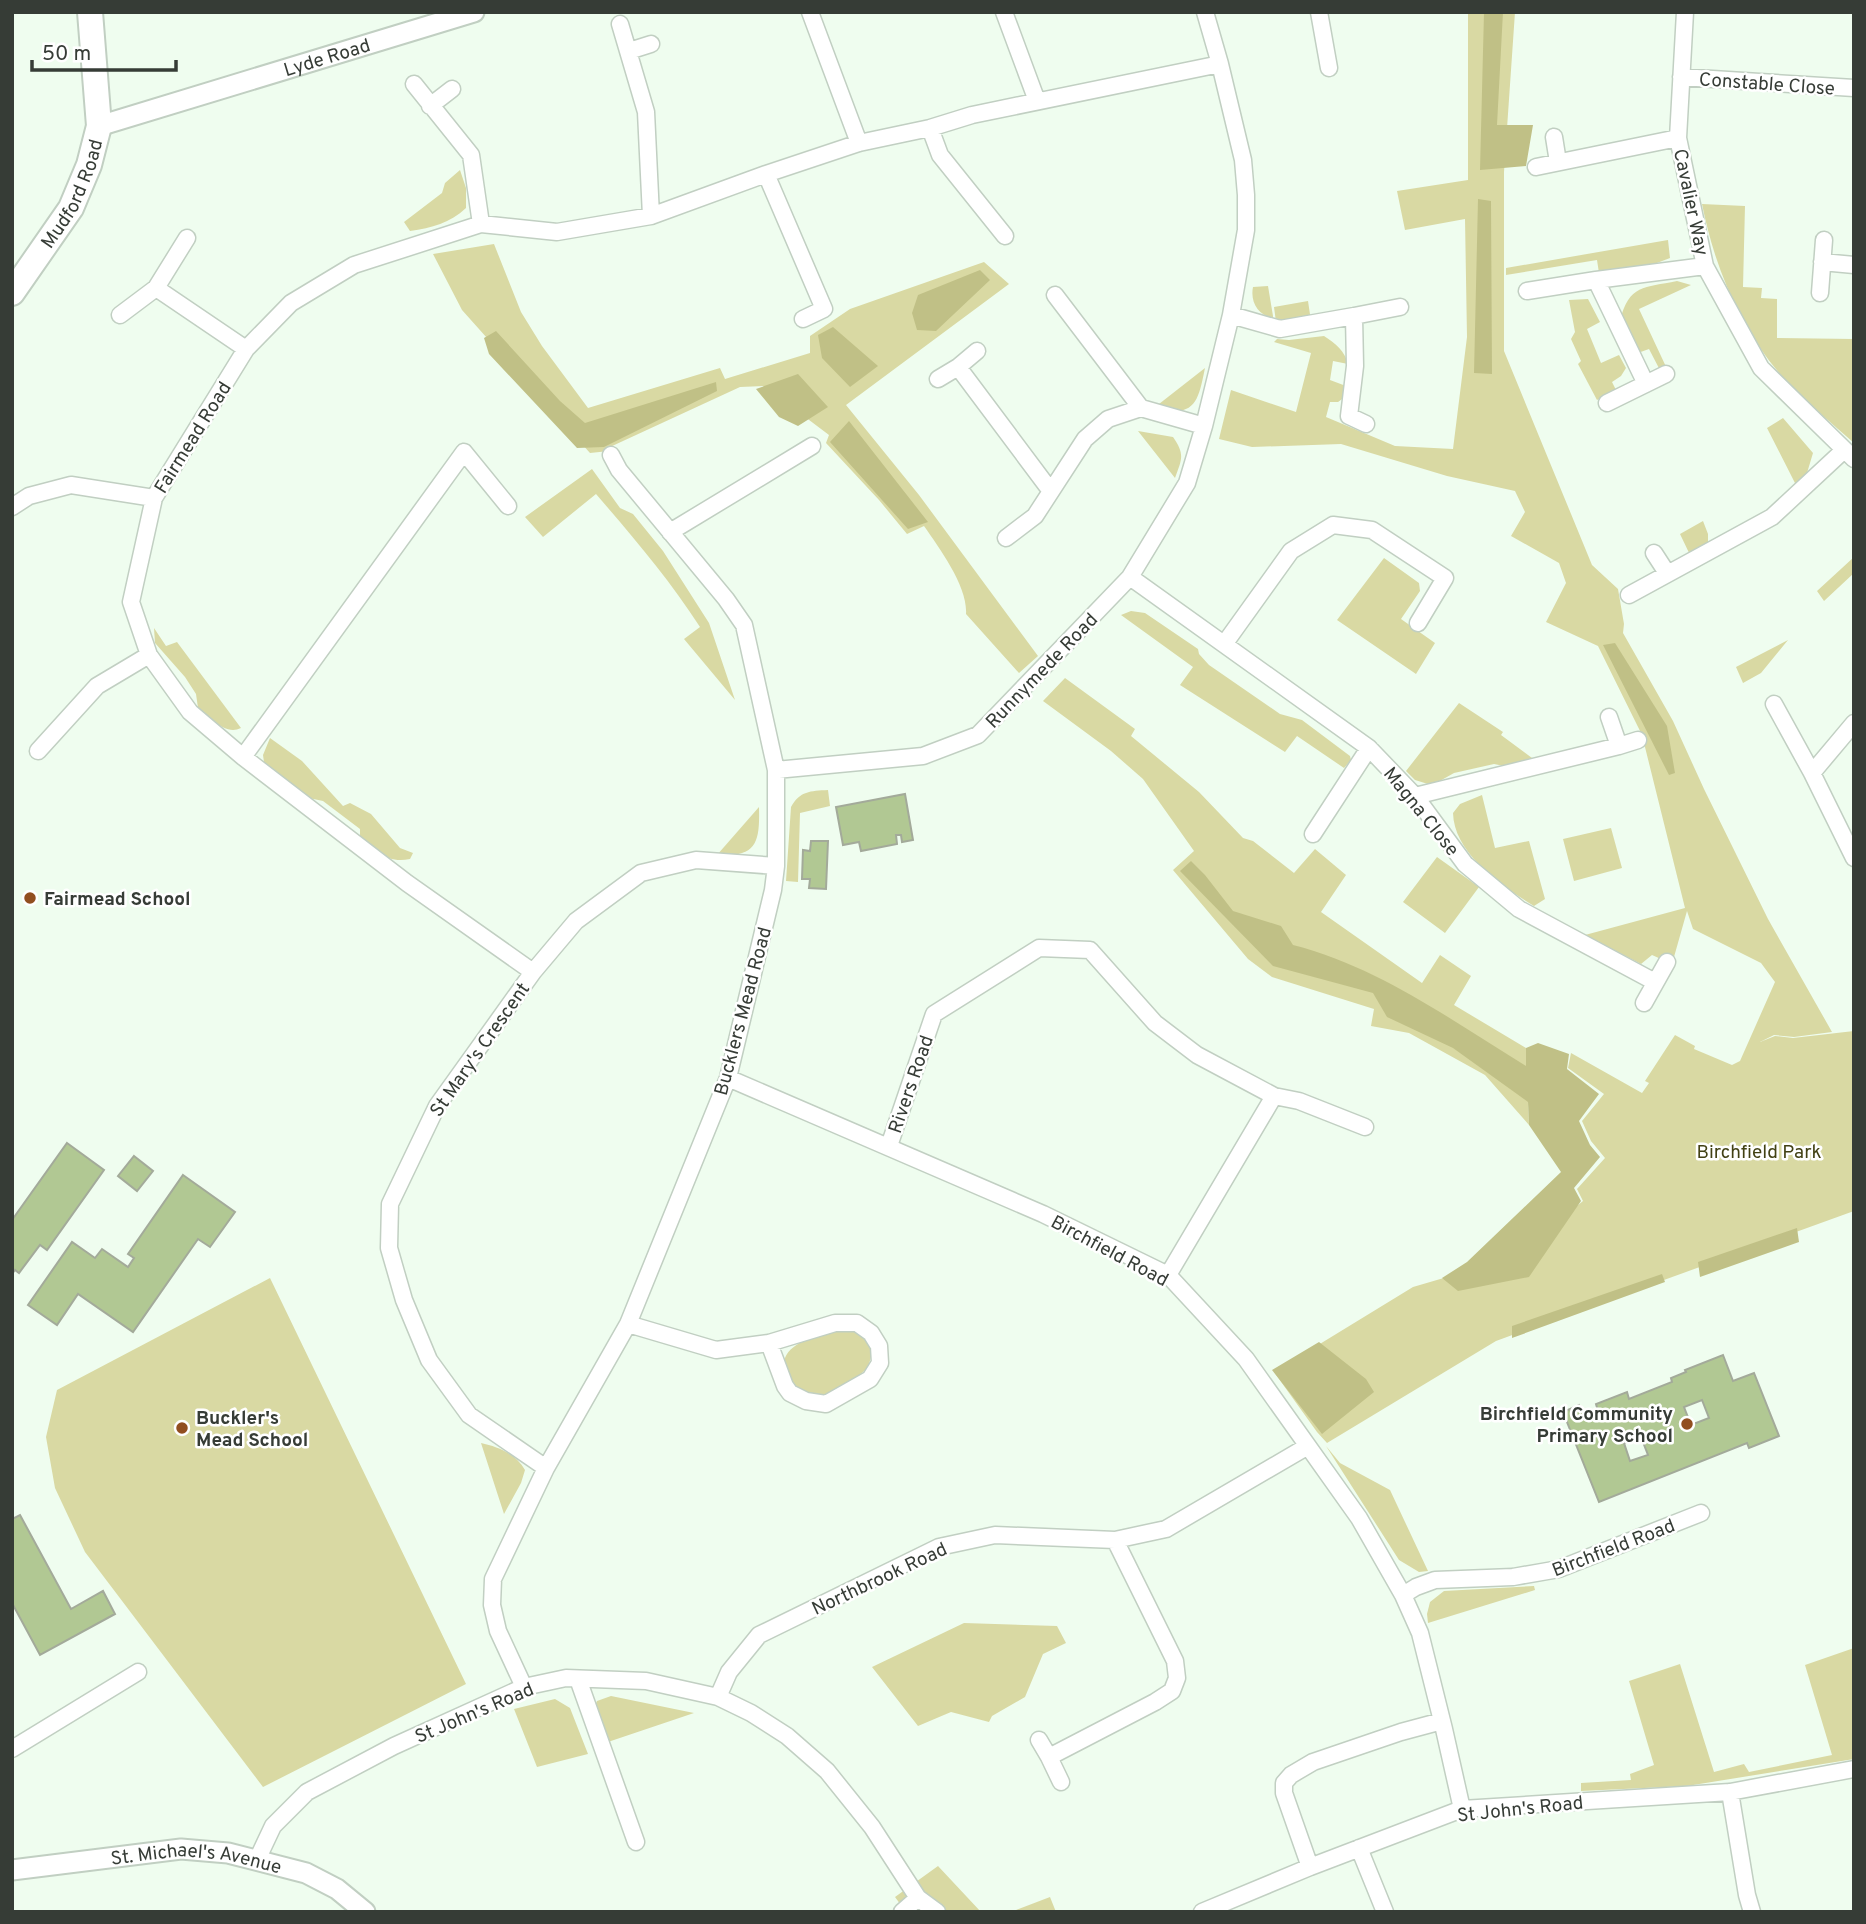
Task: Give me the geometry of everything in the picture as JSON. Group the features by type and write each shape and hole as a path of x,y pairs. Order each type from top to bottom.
{"main road":[{"name":"Mudford Road","path":"12,293 71,208 89,165 99,126 90,12"}],"street":[{"name":"Lyde Road","path":"99,126 474,12"},
{"path":"810,12 859,143"},
{"path":"1004,12 1037,101"},
{"name":"Runnymede Road","path":"776,770 923,756 978,735 1130,577 1187,483 1231,315 1246,230 1243,160 1205,12"},
{"path":"1319,12 1329,68"},
{"name":"Cavalier Way","path":"1685,12 1678,138 1705,266 1761,368 1848,455"},
{"path":"620,24 646,112 651,216"},
{"path":"629,51 651,44"},
{"path":"414,84 471,155 481,224 557,232 651,216 859,143 930,128 972,115 1220,64"},
{"name":"Constable Close","path":"1681,77 1854,88"},
{"path":"430,106 452,89"},
{"path":"930,128 940,155 1005,236"},
{"path":"1554,137 1558,162"},
{"name":"Cavalier Way","path":"1536,167 1678,138"},
{"path":"766,174 824,309 803,319"},
{"name":"Fairmead Road","path":"481,224 354,265 291,303 246,349 154,498 131,602 149,654 190,712 243,757 407,883 533,972"},
{"path":"120,315 156,288 187,238"},
{"path":"1820,293 1824,240"},
{"path":"1822,262 1854,265"},
{"name":"Cavalier Way","path":"1527,291 1705,266"},
{"path":"1596,280 1646,384"},
{"path":"156,288 246,349"},
{"path":"1055,295 1141,408"},
{"path":"1231,315 1280,328 1399,307"},
{"path":"1354,316 1355,366 1342,413 1366,424"},
{"path":"938,379 977,351"},
{"path":"958,367 1050,490"},
{"path":"1607,403 1667,374"},
{"path":"1006,538 1035,516 1085,439 1108,419 1141,408 1204,426"},
{"path":"670,532 812,446"},
{"path":"243,757 464,452 508,506"},
{"name":"Bucklers Mead Road","path":"524,1687 498,1631 492,1605 493,1579 546,1468 628,1324 728,1078 773,890 776,866 776,770 744,625 726,599 619,470 611,455"},
{"path":"1629,595 1772,517 1848,455"},
{"path":"12,507 29,496 71,485 154,498"},
{"path":"1225,643 1291,551 1334,525 1372,530 1445,578 1418,623"},
{"path":"1654,553 1667,573"},
{"name":"Magna Close","path":"1130,577 1369,748 1415,796 1465,864 1520,909 1655,982"},
{"path":"38,751 97,685 149,654"},
{"path":"1774,704 1812,773 1853,859"},
{"path":"1609,717 1619,746"},
{"path":"1812,773 1854,723"},
{"path":"1415,796 1638,740"},
{"path":"1313,834 1369,748"},
{"name":"St Mary's Crescent","path":"546,1468 469,1415 429,1360 404,1300 389,1248 390,1204 437,1106 533,972 576,921 641,873 695,860 776,866"},
{"name":"Rivers Road","path":"889,1146 934,1014 1039,948 1090,950 1155,1023 1197,1055 1274,1096 1299,1101 1365,1127"},
{"path":"1644,1003 1667,962"},
{"name":"Birchfield Road","path":"728,1078 1042,1214 1168,1275 1246,1359 1359,1518 1403,1595 1420,1633 1462,1809"},
{"path":"1168,1275 1274,1096"},
{"path":"628,1324 716,1350 769,1343 835,1322 857,1323 870,1333 879,1346 880,1363 870,1379 826,1405 806,1401 790,1393 769,1343"},
{"name":"Northbrook Road","path":"718,1698 729,1672 759,1635 939,1547 995,1535 1115,1540 1166,1529 1308,1446"},
{"name":"Birchfield Road","path":"1403,1595 1435,1580 1474,1580 1559,1569 1701,1513"},
{"path":"1049,1757 1155,1702 1172,1691 1177,1678 1175,1661 1115,1540"},
{"path":"12,1749 138,1672"},
{"name":"St John's Road","path":"257,1860 273,1826 307,1792 375,1755 524,1687 566,1678 646,1681 718,1698 751,1713 787,1736 827,1770 872,1827 918,1898 937,1912"},
{"path":"578,1679 636,1842"},
{"path":"1310,1867 1284,1793 1284,1783 1291,1775 1313,1762 1442,1721"},
{"path":"1039,1740 1061,1782"},
{"name":"St John's Road","path":"1202,1912 1462,1809 1730,1792 1854,1769"},
{"path":"1730,1792 1752,1912"},
{"path":"1359,1848 1384,1912"},
{"name":"St. Michael's Avenue","path":"12,1870 181,1849 228,1853 306,1873 337,1889 365,1912"},
{"path":"902,1912 918,1898"}],"green space":[{"name":"Birchfield Park","path":"1468,12 1515,12 1504,172 1504,351 1592,565 1618,589 1623,633 1673,721 1768,919 1832,1032 1794,1037 1774,1035 1760,1042 1775,1036 1793,1038 1854,1031 1854,1211 1496,1341 1327,1443 1274,1372 1413,1287 1471,1270 1555,1224 1583,1201 1577,1189 1605,1158 1591,1141 1582,1121 1604,1094 1568,1068 1571,1053 1642,1093 1649,1083 1645,1081 1675,1035 1695,1046 1694,1049 1732,1065 1740,1061 1775,982 1761,963 1693,929 1687,911 1672,964 1652,955 1641,964 1585,935 1685,908 1642,735 1598,646 1546,622 1566,583 1559,563 1511,536 1525,512 1515,491 1447,476 1341,444 1252,447 1219,439 1231,390 1296,412 1311,353 1274,342 1277,339 1324,336 1345,355 1348,364 1333,361 1330,380 1346,386 1345,397 1338,402 1330,402 1326,417 1395,446 1453,449 1467,337 1465,219 1405,230 1397,191 1468,180"},
{"path":"1484,12 1503,12 1497,125 1533,125 1526,166 1480,170"},
{"path":"460,170 466,188 466,208 454,218 440,224 410,231 404,222 442,193 445,183"},
{"path":"1478,199 1491,201 1492,374 1474,373"},
{"path":"1702,204 1745,206 1743,287 1762,288 1761,298 1777,299 1777,338 1854,339 1854,443 1790,385 1758,345 1723,277"},
{"path":"1668,240 1670,258 1649,266 1599,273 1597,260 1506,275 1506,268"},
{"path":"494,244 521,312 542,346 588,408 720,368 725,379 810,353 810,336 850,309 984,262 1009,284 846,405 919,495 1038,656 1019,673 966,614 963,592 958,580 924,526 907,534 826,443 829,435 764,386 740,387 610,447 609,451 590,453 462,310 433,254"},
{"path":"980,270 990,280 936,331 917,330 912,313 918,295"},
{"path":"1677,281 1691,285 1639,309 1668,371 1662,374 1649,349 1635,354 1620,321 1633,294 1647,287"},
{"path":"1268,286 1273,318 1259,311 1253,298 1253,287"},
{"path":"1588,299 1600,322 1587,329 1601,363 1619,355 1626,368 1621,376 1612,382 1616,390 1597,400 1578,364 1581,361 1571,339 1575,332 1569,300"},
{"path":"1308,301 1311,321 1276,322 1274,307"},
{"path":"833,327 878,366 850,387 822,358 818,335"},
{"path":"496,331 560,401 585,423 716,382 717,391 604,447 577,448 489,354 484,338"},
{"path":"1205,368 1198,396 1189,407 1173,411 1161,409 1159,404"},
{"path":"798,374 828,407 798,426 779,417 756,389"},
{"path":"1783,418 1813,453 1807,473 1796,485 1767,428"},
{"path":"849,421 928,522 908,529 830,442"},
{"path":"1138,431 1173,437 1181,457 1175,478"},
{"path":"592,469 620,508 633,514 663,551 709,623 735,700 684,639 700,627 688,609 596,494 543,537 525,517"},
{"path":"1703,521 1708,534 1708,549 1691,557 1680,534"},
{"path":"1854,557 1854,573 1824,601 1817,591"},
{"path":"1384,558 1419,583 1420,591 1401,619 1435,643 1416,674 1337,620"},
{"path":"1131,611 1145,613 1198,649 1209,665 1280,714 1302,720 1350,756 1351,760 1344,768 1297,736 1285,752 1180,685 1193,667 1121,615"},
{"path":"154,628 166,646 177,642 241,728 224,728 198,708 196,694 185,677 155,643"},
{"path":"1788,640 1761,673 1743,683 1736,667"},
{"path":"1615,643 1667,726 1675,773 1669,775 1603,645"},
{"path":"1065,678 1135,729 1131,736 1199,792 1243,838 1253,841 1294,873 1315,849 1346,875 1321,912 1422,983 1440,955 1471,976 1454,1005 1526,1048 1529,1125 1485,1075 1409,1033 1371,1026 1374,1009 1272,977 1248,959 1173,870 1194,851 1143,779 1111,751 1043,701"},
{"path":"1459,703 1503,732 1501,735 1532,758 1504,766 1494,764 1454,773 1428,784 1415,780 1406,771"},
{"path":"270,738 302,761 343,806 350,803 371,814 400,848 413,853 410,859 395,860 377,852 360,839 360,829 323,801 304,797 265,769 263,755"},
{"path":"828,790 830,806 800,813 798,882 786,881 791,807 806,793"},
{"path":"1482,795 1495,848 1529,841 1545,899 1534,906 1482,867 1462,842 1455,828 1453,813 1460,804"},
{"path":"759,807 758,830 753,846 740,854 717,855"},
{"path":"1611,828 1622,868 1574,881 1563,839"},
{"path":"1437,857 1479,887 1445,933 1403,902"},
{"path":"1191,861 1233,911 1281,926 1293,945 1355,967 1414,996 1526,1066 1526,1048 1538,1043 1569,1054 1567,1069 1599,1094 1579,1121 1590,1145 1600,1157 1574,1188 1581,1201 1529,1277 1458,1291 1442,1278 1467,1262 1561,1172 1529,1125 1528,1102 1453,1048 1387,1017 1373,993 1273,966 1180,871"},
{"path":"1797,1228 1799,1242 1700,1277 1698,1262"},
{"path":"1662,1274 1665,1282 1512,1338 1512,1326"},
{"path":"270,1278 466,1684 263,1787 85,1552 55,1488 46,1437 57,1390"},
{"path":"836,1328 848,1329 862,1335 873,1349 868,1368 848,1384 824,1396 805,1396 785,1370 784,1360 797,1345"},
{"path":"1319,1342 1366,1379 1374,1392 1322,1434 1272,1370"},
{"path":"481,1443 506,1452 525,1470 504,1514"},
{"path":"1326,1446 1340,1463 1390,1490 1428,1571 1419,1572 1399,1560"},
{"path":"1534,1586 1535,1590 1428,1623 1430,1602 1444,1591"},
{"path":"964,1623 1057,1626 1066,1643 1043,1654 1025,1697 992,1716 989,1722 951,1712 918,1726 872,1667"},
{"path":"1854,1648 1854,1759 1687,1786 1581,1791 1581,1783 1631,1780 1630,1774 1654,1765 1629,1681 1680,1664 1714,1772 1744,1764 1749,1772 1832,1755 1805,1665"},
{"path":"611,1696 694,1713 605,1743 592,1712 597,1701"},
{"path":"555,1699 570,1708 588,1754 537,1767 514,1709"},
{"path":"938,1866 981,1912 906,1912 895,1897"},
{"path":"1050,1897 1056,1912 1011,1912"}],"building":[{"path":"905,794 913,840 902,842 901,835 896,835 897,844 861,851 859,842 843,845 836,807"},
{"path":"811,841 828,841 826,889 809,888 810,879 802,879 803,850 810,851"},
{"path":"67,1143 104,1170 47,1250 40,1245 19,1273 15,1270 12,1274 12,1220"},
{"path":"134,1156 153,1171 137,1191 118,1176"},
{"path":"183,1175 235,1212 210,1247 198,1239 133,1332 78,1294 57,1325 28,1305 72,1242 95,1258 102,1249 128,1267 134,1258 128,1254"},
{"path":"1723,1355 1733,1381 1754,1373 1779,1436 1749,1448 1747,1443 1599,1502 1563,1412 1579,1405 1584,1416 1598,1411 1596,1404 1627,1392 1629,1399 1672,1382 1671,1378 1686,1372 1685,1370","holes":["1702,1400 1709,1418 1691,1425 1684,1407","1641,1437 1648,1455 1630,1461 1624,1443"]},
{"path":"20,1515 71,1609 103,1591 115,1614 40,1655 12,1603 12,1519"}],"place":[{"name":"Fairmead School","path":"30,898"},
{"name":"Birchfield Community Primary School","path":"1687,1424"},
{"name":"Buckler's Mead School","path":"182,1428"}]}
